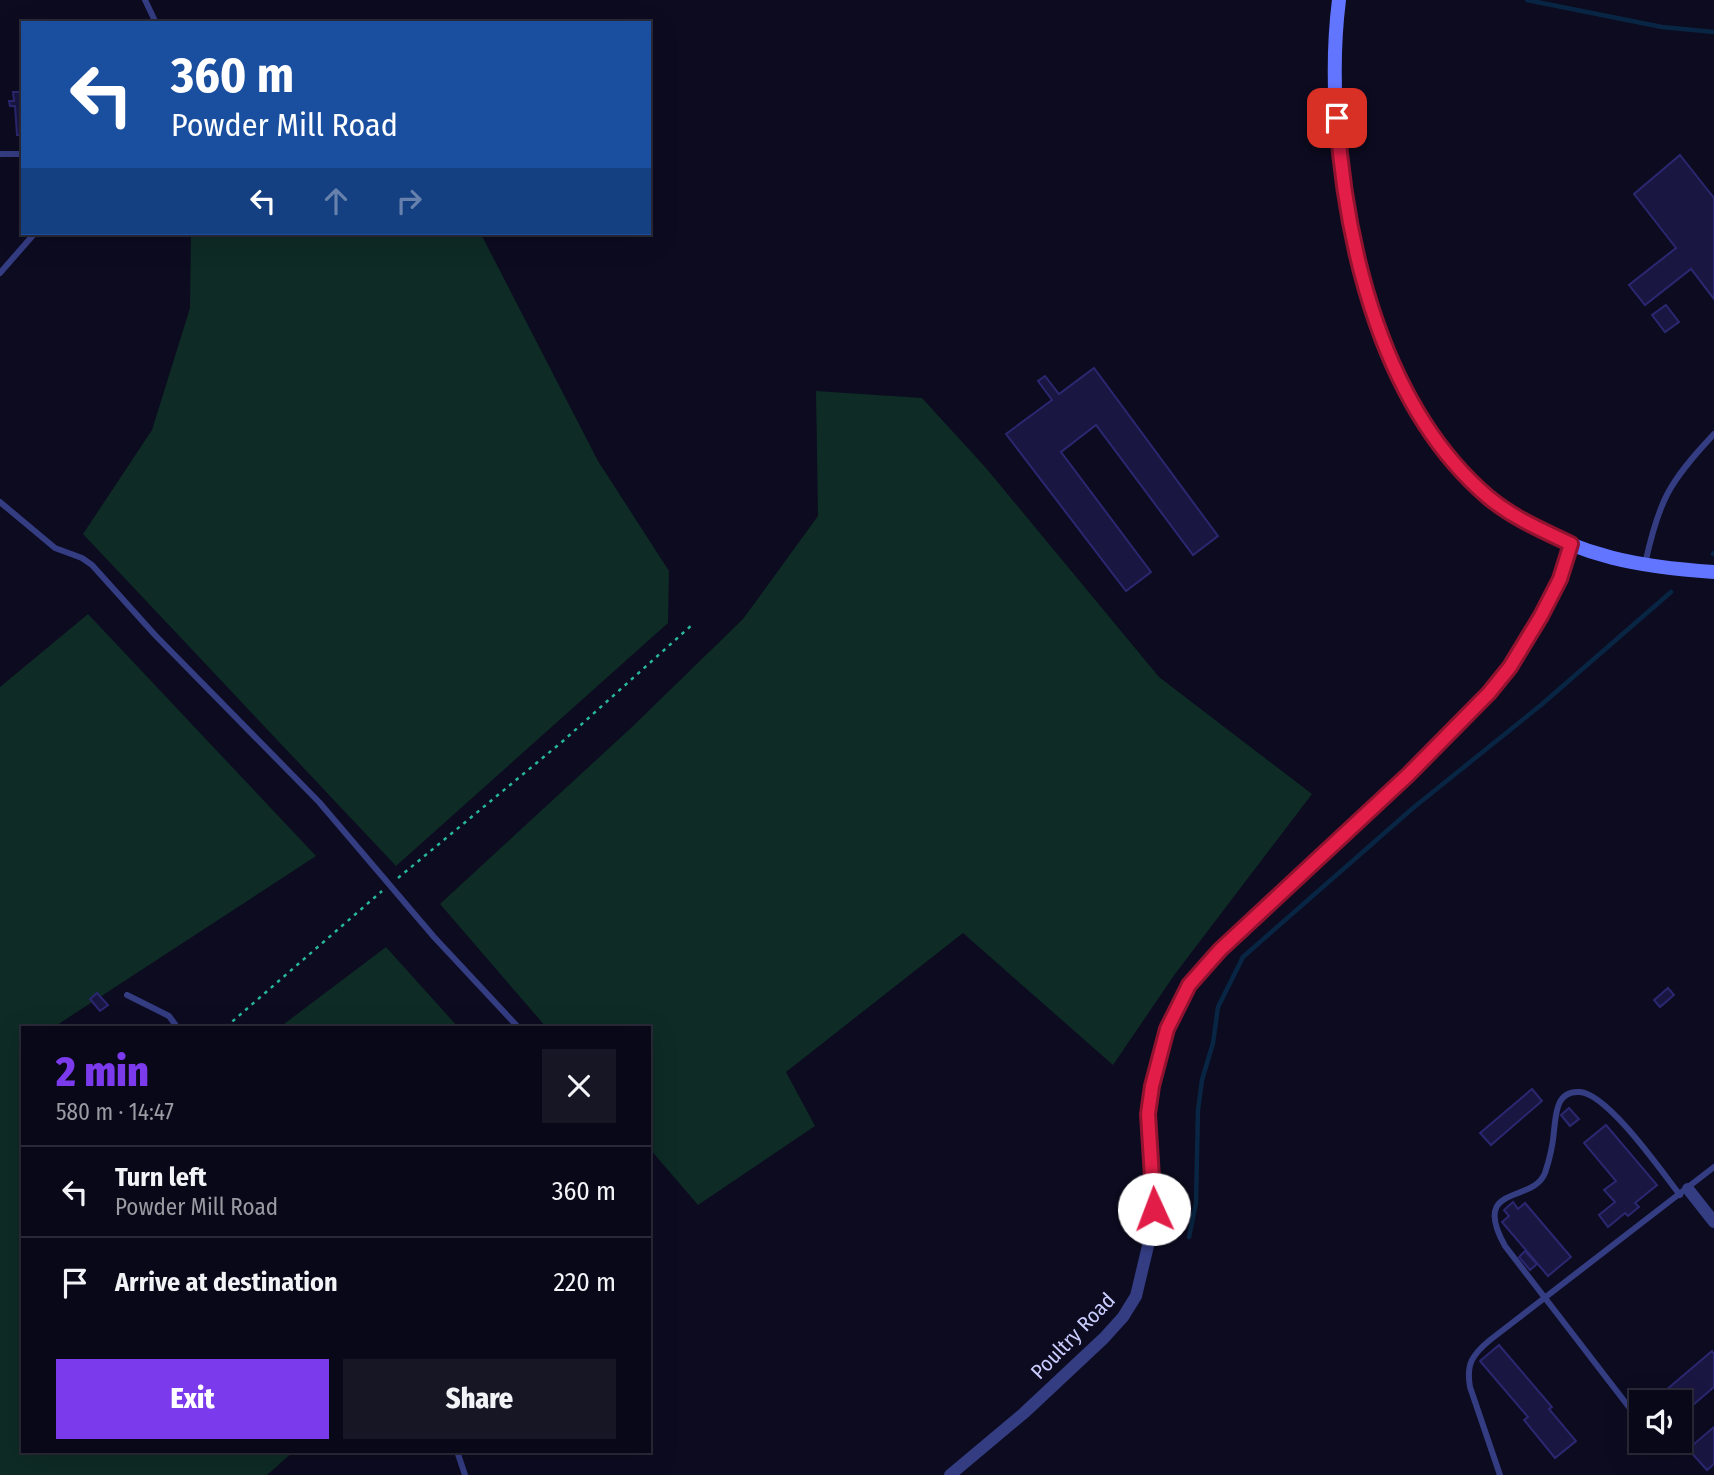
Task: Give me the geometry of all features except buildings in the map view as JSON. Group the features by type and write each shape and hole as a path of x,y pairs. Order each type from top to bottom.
{"main road":[{"path":"1339,0 1335,78 1343,181 1355,243 1385,350 1411,402 1450,460 1489,498 1516,518 1605,558 1644,566 1714,572"}],"street":[{"name":"Poultry Road","path":"950,1475 1024,1413 1104,1338 1123,1317 1136,1296 1153,1225 1148,1114 1156,1063 1167,1029 1189,985 1220,950 1408,775 1489,693 1510,667 1541,616 1560,579 1571,544"},
{"path":"1684,1192 1714,1222"}],"lane":[{"path":"145,0 155,21"},
{"path":"0,154 21,154"},
{"path":"0,273 33,235"},
{"path":"1644,566 1652,529 1668,489 1685,465 1714,434"},
{"path":"0,502 55,548 82,558 92,565 155,635 319,802 434,937 517,1026"},
{"path":"127,995 169,1016 176,1026"},
{"path":"1629,1407 1505,1246 1495,1228 1494,1217 1502,1201 1522,1189 1533,1188 1541,1180 1554,1130 1557,1105 1578,1092 1594,1095 1684,1192"},
{"path":"1500,1475 1470,1387 1468,1365 1478,1350 1714,1167"},
{"path":"458,1453 465,1475"}],"path":[{"path":"227,1026 390,884 563,741 694,624"}],"green space":[{"path":"191,235 479,235 598,461 669,571 668,623 396,866 83,534 152,430 190,308"},
{"path":"816,391 922,398 986,468 1159,677 1312,794 1175,974 1113,1065 963,933 786,1072 815,1126 698,1205 651,1150 651,1026 545,1026 440,904 632,727 743,619 818,516"},
{"path":"88,614 316,856 56,1026 21,1026 21,1453 292,1453 267,1475 0,1475 0,687"},
{"path":"386,947 457,1026 281,1026"}],"waterway":[{"path":"1527,0 1662,27 1714,32"},
{"path":"1189,1237 1196,1203 1198,1110 1202,1080 1213,1043 1218,1007 1243,957 1413,808 1541,705 1671,592"}],"route":[{"path":"1154,1209 1148,1114 1152,1086 1167,1029 1189,985 1220,950 1470,715 1510,667 1541,616 1560,579 1571,544 1516,518 1489,498 1450,460 1411,402 1385,350 1355,243 1343,181 1337,118"}]}
